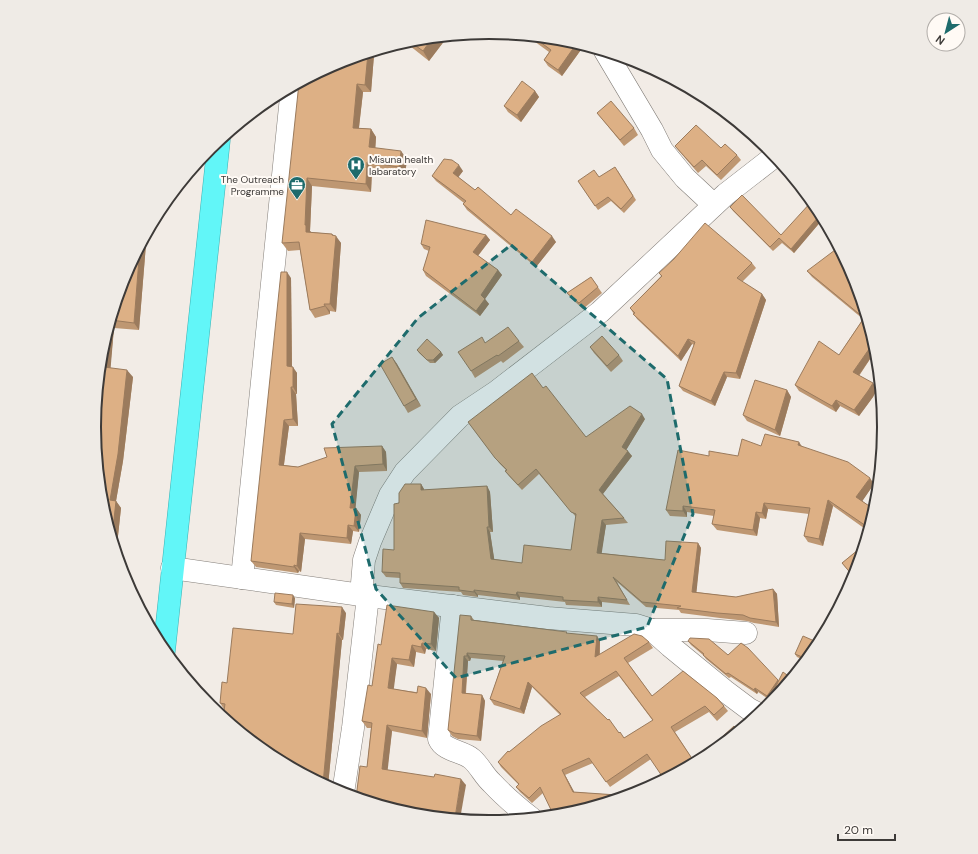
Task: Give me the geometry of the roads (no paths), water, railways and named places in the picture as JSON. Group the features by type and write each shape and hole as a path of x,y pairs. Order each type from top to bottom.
{"highway":[{"path":"165,641 218,150"}],"street":[{"path":"609,59 652,130 662,150 685,178 714,205"},
{"path":"242,578 291,93"},
{"path":"344,786 353,728 365,596 364,560 390,495 405,472 460,416 502,387 600,312 726,194 770,160"},
{"path":"172,568 365,596 548,618 636,625 652,630 707,630 746,633"},
{"path":"452,606 439,739 444,746 472,759 491,783 525,813"},
{"path":"652,630 725,691 753,711"}],"place":[{"name":"Misuna health labaratory","path":"356,180"},
{"name":"The Outreach Programme","path":"297,200"}]}
